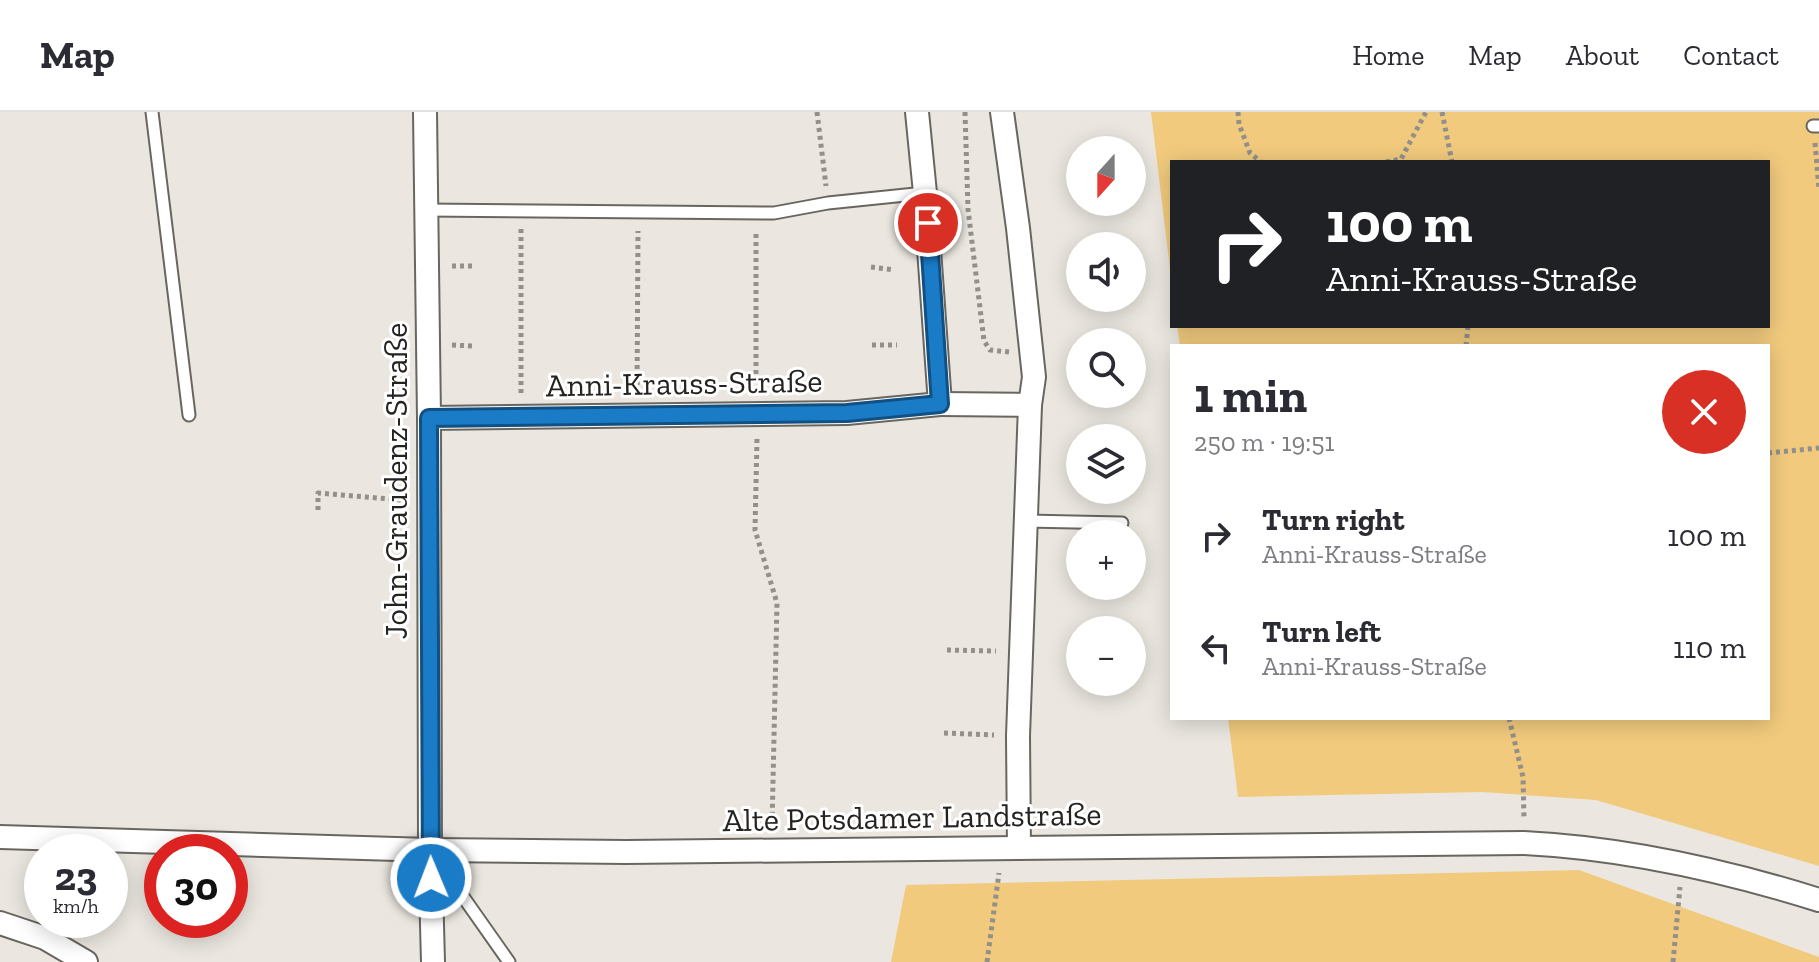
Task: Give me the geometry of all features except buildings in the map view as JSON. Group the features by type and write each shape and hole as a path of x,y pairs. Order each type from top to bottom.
{"street":[{"name":"John-Graudenz-Straße","path":"425,112 433,962"},
{"path":"917,112 940,404"},
{"path":"1002,112 1034,377 1030,405 1011,848"},
{"name":"Anni-Krauss-Straße","path":"429,418 757,406 847,413 940,404 1030,405"},
{"name":"Alte Potsdamer Landstraße","path":"0,837 430,850 626,852 1524,843 1577,846 1682,863 1819,900"},
{"path":"0,923 45,938 86,962"}],"lane":[{"path":"152,112 189,415"},
{"path":"425,210 774,213 828,203 925,193"},
{"path":"1026,521 1066,522"},
{"path":"430,850 509,962"}],"path":[{"path":"817,112 828,203"},
{"path":"965,112 968,209 984,341 990,350 1032,355"},
{"path":"1238,112 1239,124 1250,153 1259,160"},
{"path":"1403,160 1426,112"},
{"path":"1442,112 1452,160"},
{"path":"1816,126 1819,189"},
{"path":"521,211 521,402"},
{"path":"637,402 638,212"},
{"path":"756,213 755,530 777,603 772,850"},
{"path":"452,266 473,266"},
{"path":"871,267 894,270"},
{"path":"748,271 756,270"},
{"path":"452,345 473,346"},
{"path":"872,345 897,345"},
{"path":"748,349 756,348"},
{"path":"1770,453 1819,448"},
{"path":"318,510 318,493 402,500"},
{"path":"947,650 1021,651"},
{"path":"1509,720 1523,777 1524,843"},
{"path":"944,733 1018,736"},
{"path":"987,962 1011,848"},
{"path":"1673,962 1682,863"}],"shaded area":[{"path":"1151,112 1819,112 1819,866 1596,800 1482,792 1238,797 1228,720 1770,720 1770,344 1180,344 1177,328 1770,328 1770,160 1170,160 1170,269"},
{"path":"1579,870 1819,957 1819,962 891,962 906,885"}],"route":[{"path":"431,878 429,418 847,413 940,404 928,223"}]}
